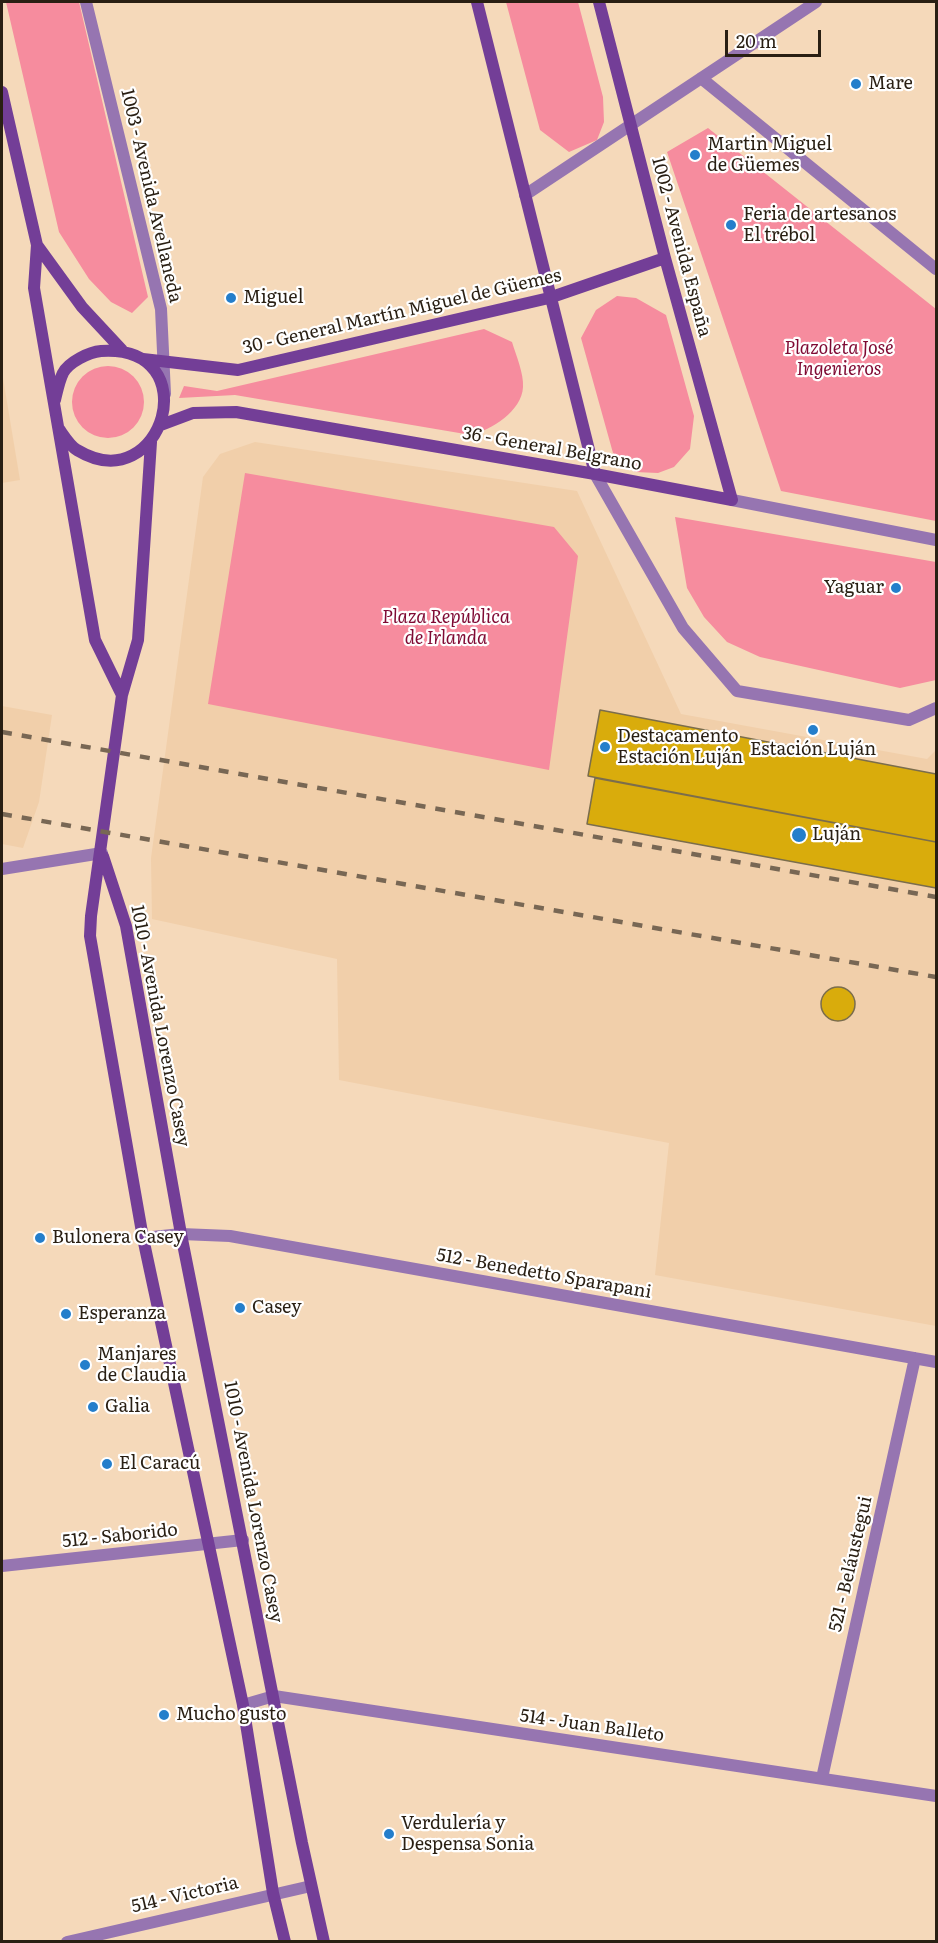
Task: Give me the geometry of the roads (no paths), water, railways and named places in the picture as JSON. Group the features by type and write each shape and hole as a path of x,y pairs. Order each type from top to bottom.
{"main road":[{"path":"477,2 549,298 595,474"},
{"name":"1002 - Avenida España","path":"599,2 665,258 732,500"},
{"path":"2,92 37,245 34,288 95,640 122,695"},
{"path":"37,245 82,307 122,350 143,359 159,378 165,401 161,425 151,442 129,457 101,460 76,449 58,428"},
{"name":"30 - General Martín Miguel de Güemes","path":"143,359 238,370 549,298 665,258"},
{"path":"53,404 63,372 89,352 122,350"},
{"name":"36 - General Belgrano","path":"161,425 193,413 236,412 732,500"},
{"path":"151,442 138,640 122,695 90,936 143,1238 243,1705 273,1893 285,1941"},
{"name":"1010 - Avenida Lorenzo Casey","path":"102,852 126,926 181,1234 311,1886 324,1941"}],"street":[{"name":"1003 - Avenida Avellaneda","path":"86,2 161,309 165,401"},
{"path":"525,195 816,2"},
{"path":"701,78 936,269"},
{"path":"595,474 683,628 737,691 909,720 936,708"},
{"name":"36 - General Belgrano","path":"732,500 936,540"},
{"path":"2,869 102,852"},
{"name":"512 - Benedetto Sparapani","path":"143,1238 181,1234 230,1236 936,1362"},
{"name":"521 - Beláustegui","path":"822,1778 915,1358"},
{"name":"512 - Saborido","path":"2,1566 243,1540"},
{"name":"514 - Juan Balleto","path":"243,1705 274,1696 936,1796"},
{"name":"514 - Victoria","path":"67,1941 311,1886"}],"railway":[{"path":"2,732 936,897"},
{"path":"2,814 936,977"}],"place":[{"name":"Mare","path":"856,84"},
{"name":"Martin Miguel de Güemes","path":"695,155"},
{"name":"Feria de artesanos El trébol","path":"731,225"},
{"name":"Miguel","path":"231,298"},
{"name":"Yaguar","path":"896,588"},
{"name":"Estación Luján","path":"813,730"},
{"name":"Destacamento Estación Luján","path":"605,747"},
{"name":"Luján","path":"799,835"},
{"name":"Bulonera Casey","path":"40,1238"},
{"name":"Casey","path":"240,1308"},
{"name":"Esperanza","path":"66,1314"},
{"name":"Manjares de Claudia","path":"85,1365"},
{"name":"Galia","path":"93,1407"},
{"name":"El Caracú","path":"107,1464"},
{"name":"Mucho gusto","path":"164,1715"},
{"name":"Verdulería y Despensa Sonia","path":"389,1834"}],"park label":[{"name":"Plazoleta José Ingenieros","path":"839,359"},
{"name":"Plaza República de Irlanda","path":"446,628"}]}
